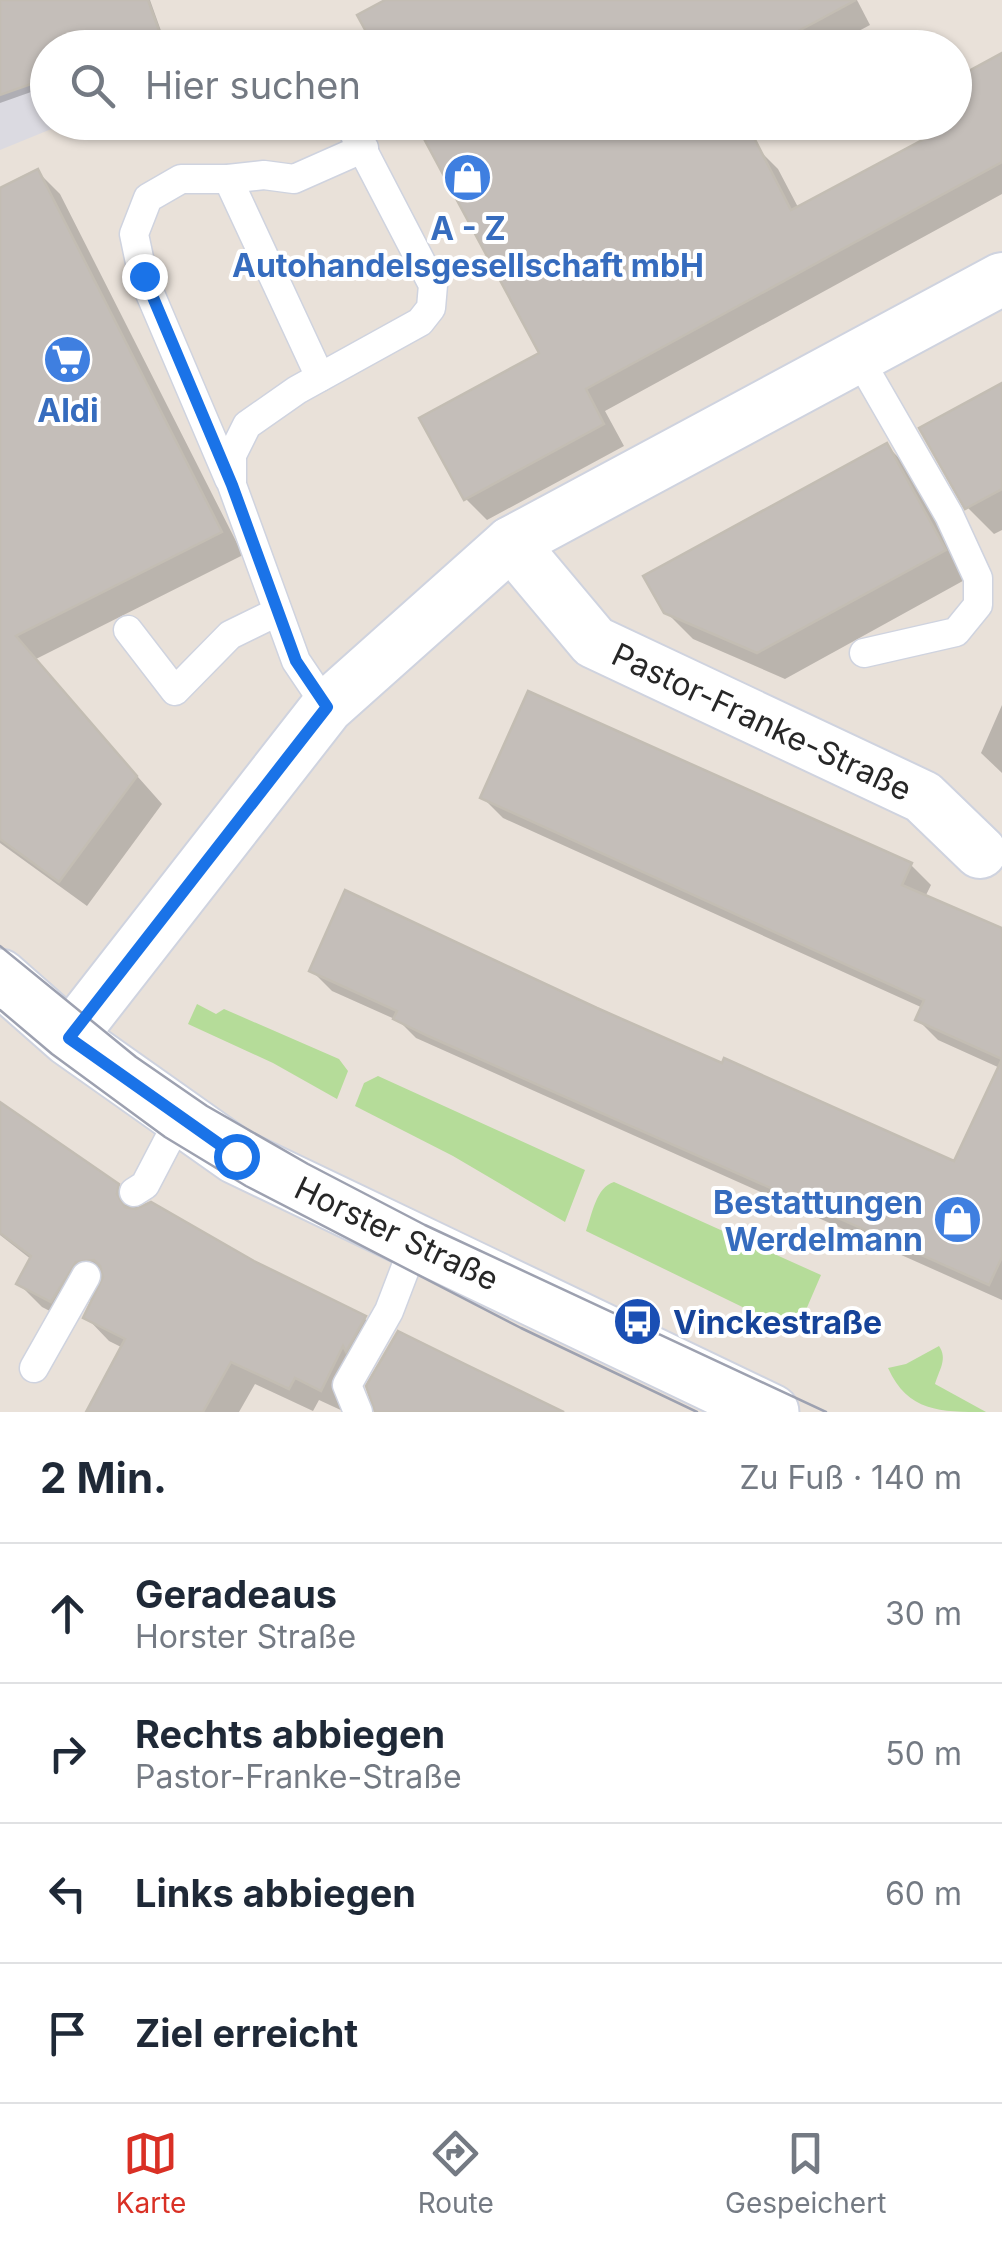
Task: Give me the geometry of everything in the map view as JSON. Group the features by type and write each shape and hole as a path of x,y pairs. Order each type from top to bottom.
{"street":[{"path":"69,1038 327,707 510,543 1002,279"},
{"name":"Pastor-Franke-Straße","path":"510,543 594,642 923,797 991,847"},
{"name":"Horster Straße","path":"0,977 69,1038 236,1156 771,1412"}],"lane":[{"path":"232,485 232,455 247,425 320,377 420,322 431,308 433,285 360,142 294,179 264,175 181,180 148,198 134,234 144,276 232,485 296,661 327,707"},
{"path":"228,179 320,377"},
{"path":"858,357 965,544 978,578 978,605 956,632 864,653"},
{"path":"128,630 175,691 230,635 278,612"},
{"path":"134,1192 145,1185 180,1116"},
{"path":"358,1412 347,1386 388,1310 416,1243"},
{"path":"34,1368 86,1276"}],"shaded area":[{"path":"0,0 148,0 159,30 30,30 30,138 0,150"}],"green space":[{"path":"197,1004 216,1014 224,1009 339,1059 348,1071 337,1099 273,1063 188,1024"},
{"path":"378,1076 585,1170 565,1222 453,1156 355,1106 364,1083"},
{"path":"614,1182 821,1275 796,1333 586,1231 599,1195"},
{"path":"939,1346 943,1360 935,1384 986,1412 927,1406 896,1383 888,1368 906,1364"}],"building":[{"path":"0,0 148,0 159,30 30,30 30,84 0,95"},
{"path":"385,0 856,0 800,30 365,30 357,15"},
{"path":"1002,53 1002,162 586,389 604,424 464,500 419,418 539,353 425,140 755,140 791,210 922,140 972,140 972,69"},
{"name":"Aldi","path":"38,169 222,532 16,636 137,776 59,882 0,839 0,188"},
{"path":"1002,383 1002,489 965,509 919,428"},
{"path":"887,443 946,550 757,653 664,613 643,576"},
{"path":"528,691 912,863 902,885 1002,928 1002,1059 915,1020 924,1000 480,798"},
{"path":"345,890 597,1008 722,1063 724,1058 954,1161 1002,1059 1002,1257 989,1285 428,1036 393,1019 397,1011 309,971"},
{"path":"0,1102 119,1184 117,1194 125,1207 136,1209 151,1202 254,1261 366,1316 346,1352 343,1346 321,1391 295,1378 289,1389 231,1362 203,1412 86,1412 125,1339 83,1318 103,1277 94,1260 76,1262 51,1302 16,1284 31,1256 0,1233"},
{"path":"398,1331 564,1412 375,1412 366,1386"}],"tram line":[{"path":"0,946 136,1057 207,1106 308,1164 425,1225 826,1412"},
{"path":"0,1010 52,1054 165,1137 246,1186 521,1328 697,1412"}],"place":[{"name":"A - Z Autohandelsgesellschaft mbH","path":"468,178"},
{"name":"Aldi","path":"68,360"},
{"name":"Bestattungen Werdelmann","path":"958,1220"},
{"name":"Vinckestraße","path":"638,1322"}],"route":[{"path":"144,276 232,485 296,661 327,707 69,1038 236,1156"}]}
